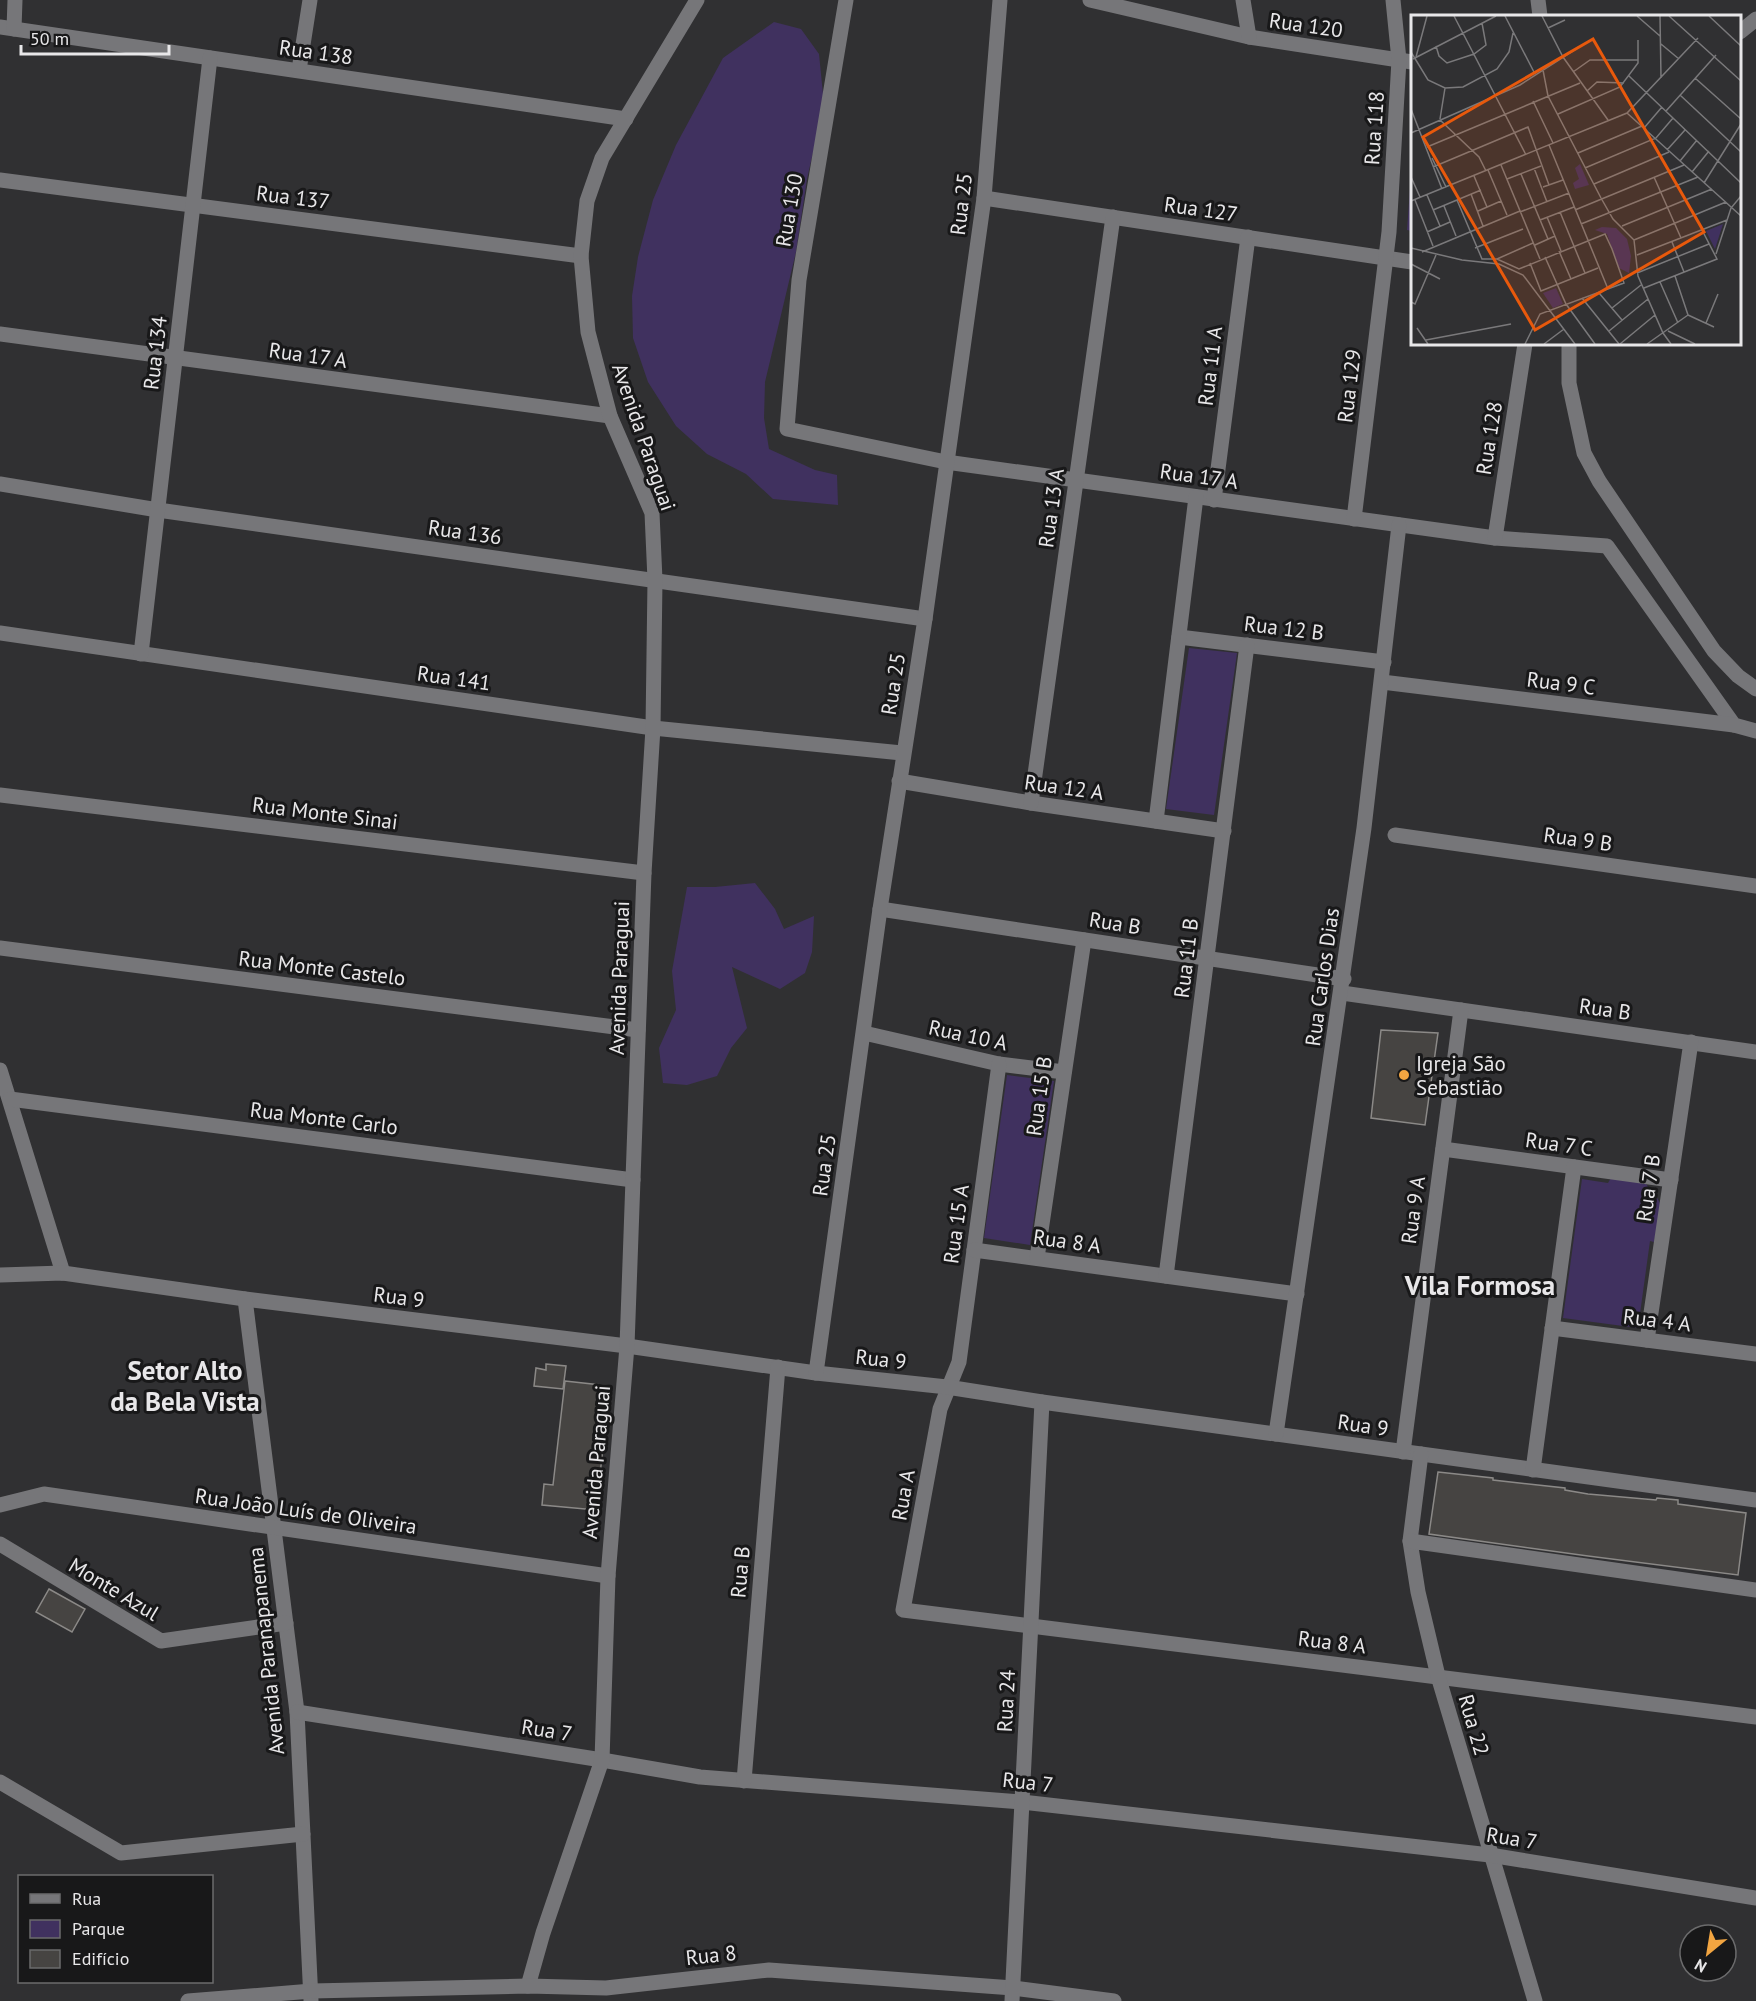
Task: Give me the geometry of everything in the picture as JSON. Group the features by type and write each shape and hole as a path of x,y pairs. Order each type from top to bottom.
{"street":[{"path":"7,28 15,0"},
{"path":"299,70 310,0"},
{"name":"Avenida Paraguai","path":"528,1986 543,1933 602,1760 608,1576 627,1346 644,873 653,728 655,580 652,513 610,416 588,332 581,256 587,201 602,158 697,0"},
{"name":"Rua 130","path":"788,429 799,280 846,0"},
{"name":"Rua 25","path":"816,1373 902,753 925,619 984,198 1000,0"},
{"name":"Rua 120","path":"1090,0 1249,37 1406,61"},
{"path":"1243,0 1249,37"},
{"name":"Rua 118","path":"1386,258 1406,61 1393,0"},
{"path":"1538,0 1540,15"},
{"path":"1741,31 1756,19"},
{"name":"Rua 138","path":"7,28 626,118"},
{"name":"Rua 134","path":"141,654 210,58"},
{"name":"Rua 137","path":"0,180 581,256"},
{"name":"Rua 127","path":"984,198 1411,262"},
{"name":"Rua 13 A","path":"1031,804 1113,217"},
{"name":"Rua 11 A","path":"1214,500 1248,237"},
{"name":"Rua 129","path":"1354,519 1386,258"},
{"name":"Rua 17 A","path":"0,334 610,416"},
{"name":"Rua 128","path":"1495,538 1525,345"},
{"path":"1569,345 1569,383 1584,453 1599,481 1714,651 1738,676 1756,689"},
{"name":"Rua 17 A","path":"788,429 946,462 1076,481 1495,538 1607,546 1734,726"},
{"name":"Rua 136","path":"0,484 158,510 925,619"},
{"path":"1156,821 1196,497"},
{"name":"Rua Carlos Dias","path":"1276,1434 1343,986 1382,682 1399,525"},
{"name":"Rua 141","path":"0,633 653,728 902,753"},
{"name":"Rua 12 B","path":"1179,637 1384,662"},
{"name":"Rua 11 B","path":"1166,1276 1248,645"},
{"name":"Rua 9 C","path":"1382,682 1734,726 1756,731"},
{"name":"Rua 12 A","path":"899,781 1031,804 1224,831"},
{"name":"Rua Monte Sinai","path":"0,795 644,873"},
{"name":"Rua 9 B","path":"1395,835 1756,886"},
{"name":"Rua B","path":"880,909 1207,958 1461,1010 1756,1052"},
{"name":"Rua 15 B","path":"1037,1258 1084,940"},
{"name":"Rua Monte Castelo","path":"0,948 638,1030"},
{"name":"Rua 9 A","path":"1402,1452 1461,1010"},
{"name":"Rua 10 A","path":"864,1034 999,1064 1064,1072"},
{"name":"Rua 7 B","path":"1647,1340 1691,1042"},
{"name":"Rua 15 A","path":"947,1388 958,1362 999,1064"},
{"path":"4,1085 63,1273"},
{"name":"Rua Monte Carlo","path":"4,1085 633,1180"},
{"name":"Rua 7 C","path":"1443,1149 1671,1180"},
{"path":"1533,1470 1574,1167"},
{"name":"Rua 8 A","path":"974,1250 1297,1294"},
{"name":"Rua 9","path":"0,1275 63,1273 245,1299 947,1388 1756,1500"},
{"name":"Avenida Paranapanema","path":"245,1299 297,1712 311,1996"},
{"name":"Rua 4 A","path":"1552,1328 1756,1354"},
{"name":"Rua B","path":"744,1781 778,1367"},
{"name":"Rua A","path":"903,1610 940,1409 947,1388"},
{"name":"Rua 24","path":"1012,1995 1042,1402"},
{"name":"Rua 22","path":"1421,1454 1410,1541 1418,1592 1438,1676 1535,2001"},
{"name":"Rua João Luís de Oliveira","path":"0,1505 44,1494 608,1576"},
{"path":"1410,1541 1756,1590"},
{"name":"Monte Azul","path":"0,1544 161,1641 286,1623"},
{"name":"Rua 8 A","path":"903,1610 1756,1717"},
{"name":"Rua 7","path":"297,1712 700,1777 1022,1802 1490,1855 1756,1898"},
{"path":"0,1782 121,1853 303,1834"},
{"name":"Rua 8","path":"188,2001 528,1986 606,1994 769,1970 1012,1995 1114,2001"}],"green space":[{"path":"774,22 801,29 819,54 824,104 807,179 796,252 765,382 764,418 769,449 815,470 837,475 838,505 773,499 746,474 707,454 676,426 648,382 633,338 632,296 638,257 653,200 676,145 723,58"},
{"path":"1411,176 1411,231 1407,230"},
{"path":"1189,648 1237,653 1214,815 1166,809"},
{"path":"755,883 775,909 784,929 814,916 812,952 805,973 780,989 732,967 747,1028 731,1048 717,1076 687,1085 663,1083 659,1048 676,1010 672,971 687,887"},
{"path":"1007,1075 1054,1081 1030,1245 984,1238"},
{"path":"1612,1176 1657,1189 1656,1196 1661,1205 1654,1242 1650,1241 1638,1328 1563,1318 1582,1179 1608,1183"}],"building":[{"name":"Igreja São Sebastião","path":"1381,1030 1438,1033 1425,1125 1371,1118"},
{"path":"546,1364 566,1366 563,1389 534,1386 536,1368 546,1370"},
{"path":"565,1381 610,1386 596,1510 542,1505 544,1484 553,1485"},
{"path":"1438,1472 1565,1488 1565,1490 1588,1494 1678,1500 1678,1504 1746,1513 1738,1575 1429,1534"},
{"path":"49,1589 85,1609 72,1632 36,1612"}],"place":[{"name":"Igreja São Sebastião","path":"1404,1075"}],"district":[{"name":"Vila Formosa","path":"1480,1285"},
{"name":"Setor Alto da Bela Vista","path":"185,1386"}]}
